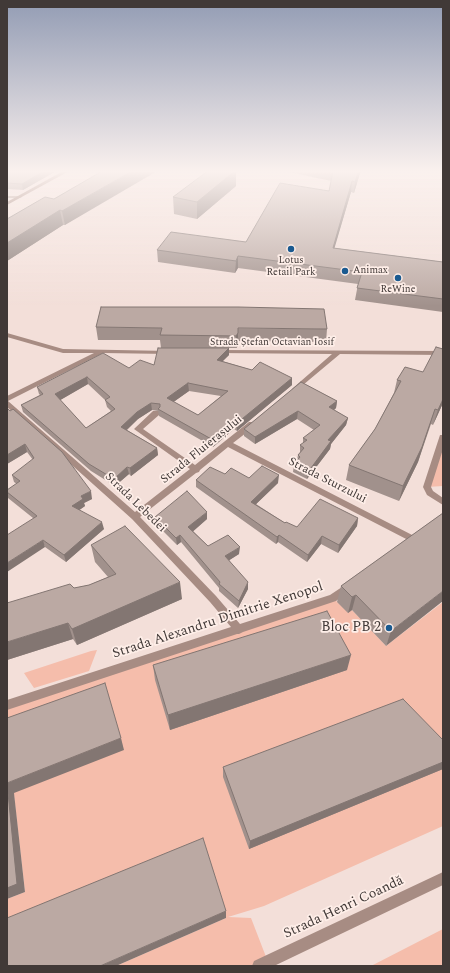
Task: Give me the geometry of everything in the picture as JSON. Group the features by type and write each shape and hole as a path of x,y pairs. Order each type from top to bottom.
{"street":[{"path":"7,334 63,351 172,352"},
{"path":"7,399 101,352"},
{"name":"Strada Ștefan Octavian Iosif","path":"212,352 443,353"},
{"path":"286,396 338,353"},
{"name":"Strada Lebedei","path":"7,403 135,517 213,599 239,630"},
{"path":"156,413 138,429 196,470"},
{"name":"Strada Fluierașului","path":"135,517 257,420"},
{"path":"443,437 427,487 430,493 443,502"},
{"name":"Strada Sturzului","path":"228,444 418,538 404,548"},
{"name":"Strada Alexandru Dimitrie Xenopol","path":"7,706 333,598 359,579"},
{"name":"Strada Henri Coandă","path":"259,966 443,878"}],"shaded area":[{"path":"443,437 443,486 427,487"},
{"path":"333,598 348,612 352,610 386,646 443,602 443,826 264,906 228,917 251,918 268,962 259,966 116,966 226,918 7,927 7,899 25,892 7,733 7,705"},
{"path":"97,650 89,671 34,688 24,673 91,651"},
{"path":"443,929 443,966 371,966"}],"building":[{"path":"13,215 51,215 7,243 7,219"},
{"path":"261,215 342,215 333,248 443,262 443,299 357,288 362,272 238,256 236,261 157,250 171,232 246,242"},
{"path":"101,307 238,307 324,309 327,329 238,328 238,333 236,336 160,335 162,328 96,327"},
{"path":"436,347 443,349 443,399 438,410 435,409 422,447 403,486 349,465 375,429 401,381 397,380 405,367 423,372"},
{"path":"158,348 229,348 217,360 252,370 260,362 292,378 237,423 235,422 213,440 158,409 160,404 151,403 137,412 121,427 157,448 130,468 127,467 114,479 89,464 21,405 43,394 37,387 103,353 129,368 140,360 154,365","holes":["87,377 110,397 105,400 115,409 86,428 55,394","188,383 228,391 198,415 167,398"]},
{"path":"301,382 337,401 329,407 348,418 328,440 331,441 308,472 294,464 300,457 298,455 304,448 300,445 307,440 303,438 320,425 298,411 255,437 244,429"},
{"path":"7,408 10,411 13,409 62,452 91,491 81,496 83,499 72,506 102,522 64,555 43,540 7,563 7,535 37,516 7,492 7,490 20,481 12,475 34,458 25,444 7,455"},
{"path":"262,466 279,475 251,502 285,523 286,522 297,527 320,499 358,518 339,545 322,536 308,555 279,535 277,537 196,480 210,467 225,474 231,468 249,478"},
{"path":"187,491 207,512 188,527 208,546 228,535 240,547 225,556 248,582 239,601 219,584 220,582 180,535 176,538 155,517"},
{"path":"443,513 443,591 391,631 356,595 352,597 341,586"},
{"path":"125,526 180,582 72,629 68,623 7,642 7,603 70,584 74,588 89,585 116,574 91,545"},
{"path":"327,611 351,655 168,715 153,665"},
{"path":"105,683 121,738 7,783 7,718"},
{"path":"403,699 443,740 443,762 250,841 223,767"},
{"path":"7,783 17,884 7,888"},
{"path":"203,838 226,911 100,966 7,966 7,918"}],"place":[{"name":"Lotus Retail Park","path":"291,249"},
{"name":"Animax","path":"345,271"},
{"name":"ReWine","path":"398,278"},
{"name":"Bloc PB 2","path":"389,628"}]}
